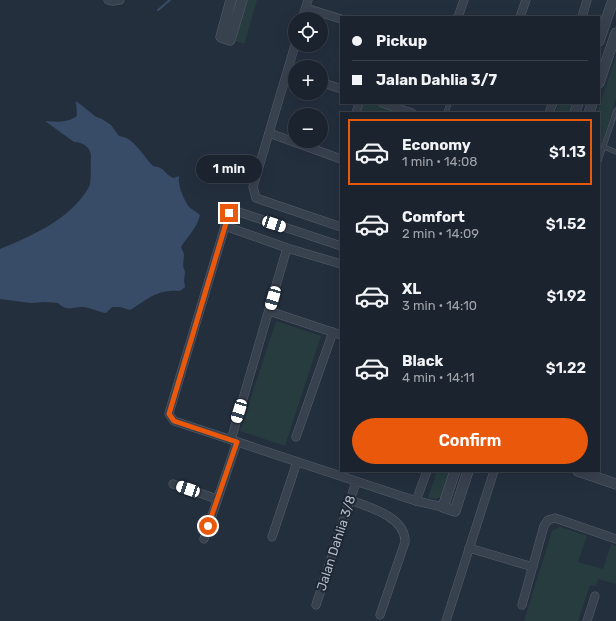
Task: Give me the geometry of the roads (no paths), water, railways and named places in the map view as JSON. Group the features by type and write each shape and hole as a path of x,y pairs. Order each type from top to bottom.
{"street":[{"path":"231,0 221,37 230,40 242,0"},
{"path":"458,16 464,0"},
{"path":"520,16 526,0"},
{"path":"582,16 587,0"},
{"path":"600,38 613,0"},
{"path":"307,4 340,19"},
{"path":"600,80 616,33"},
{"path":"288,81 269,133 253,187 256,198 340,227"},
{"path":"328,84 340,89"},
{"path":"385,104 409,112"},
{"path":"269,133 340,158"},
{"path":"340,246 233,210 229,213 169,414 174,421 356,482 416,501 455,511 468,472"},
{"path":"225,226 288,248 340,264"},
{"path":"204,539 234,441 269,311 288,248"},
{"path":"269,311 340,335"},
{"path":"296,436 333,332"},
{"path":"272,537 298,462"},
{"path":"416,501 427,472"},
{"path":"442,507 455,472"},
{"path":"446,621 494,472"},
{"path":"581,472 616,484"},
{"name":"Jalan Dahlia 3/8","path":"316,605 356,482"},
{"path":"173,484 217,499"},
{"path":"350,500 387,514 405,535 405,542 380,615"},
{"path":"522,605 544,526 548,520 555,518 616,540"},
{"path":"469,548 532,568"},
{"path":"587,621 594,596"}],"lane":[{"path":"600,158 615,114"},
{"path":"604,147 616,152"}],"water":[{"path":"76,101 96,117 111,125 119,136 124,137 134,143 153,166 161,168 171,177 174,178 179,176 181,192 185,200 189,207 200,215 194,228 181,247 184,254 183,266 185,272 185,287 180,291 159,293 130,310 120,307 112,307 106,313 85,307 67,308 58,303 31,303 0,299 0,249 50,225 72,208 89,187 91,177 90,150 83,144 74,142 45,121 62,122 77,116"}],"waterway":[{"path":"158,10 170,0"}]}
